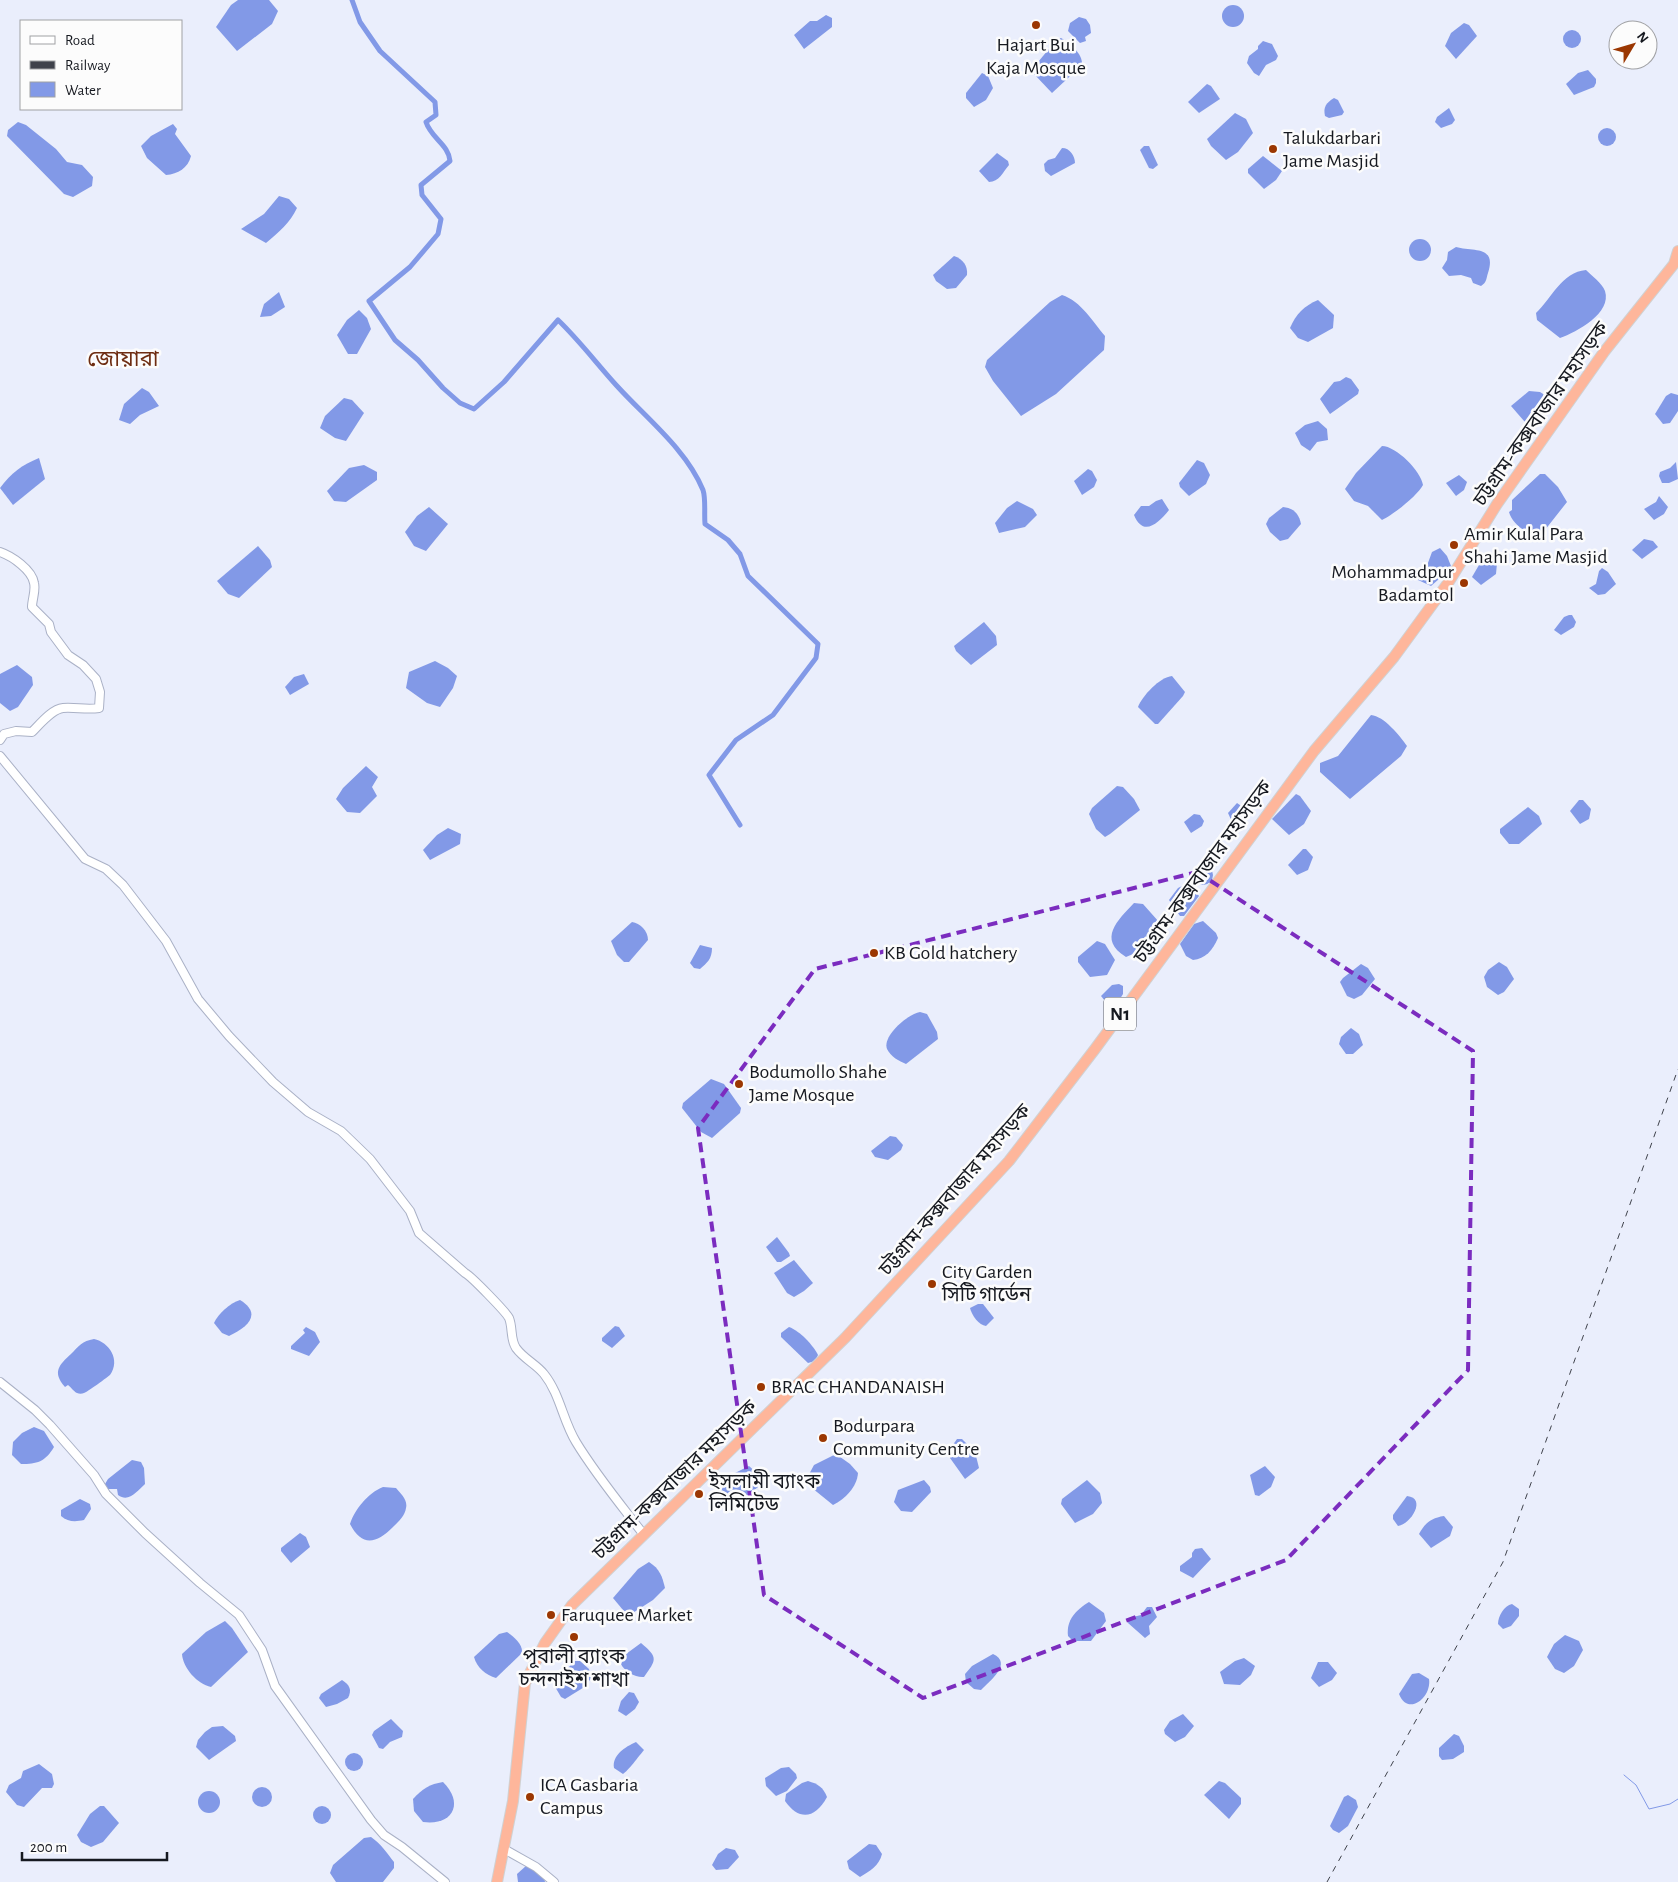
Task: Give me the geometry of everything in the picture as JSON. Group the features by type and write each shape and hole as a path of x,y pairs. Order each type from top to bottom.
{"highway":[{"name":"চট্টগ্রাম-কক্সবাজার মহাসড়ক","path":"497,1882 513,1801 524,1683 545,1643 572,1605 845,1338 1009,1161 1095,1050 1314,751 1394,658 1448,583 1497,504 1604,352 1674,264 1678,251"}],"street":[{"path":"0,552 15,560 26,571 34,583 32,607 50,624 51,632 68,655 83,665 96,679 100,692 99,708 85,710 61,708 48,716 32,732 16,731 4,734 0,740"},
{"path":"0,756 85,859 106,869 124,885 166,941 198,999 229,1036 273,1082 308,1112 341,1131 370,1159 410,1211 419,1233 473,1277 486,1294 502,1308 510,1319 515,1347 530,1363 543,1372 561,1406 576,1441 644,1534"},
{"path":"0,1382 45,1420 94,1475 106,1494 145,1533 200,1583 239,1615 262,1650 274,1686 371,1820 384,1835 402,1847 444,1882"},
{"path":"504,1849 536,1867 554,1882"}],"highlighted area":[{"path":"1197,872 1473,1051 1468,1370 1286,1560 923,1698 764,1595 698,1128 815,969"}],"water":[{"path":"238,0 269,0 278,11 272,24 237,51 216,27 231,5"},
{"path":"1229,5 1237,5 1244,12 1244,20 1237,27 1229,27 1222,20 1222,12"},
{"path":"826,15 832,18 832,27 804,49 794,35 810,21 817,21"},
{"path":"1079,17 1086,19 1090,25 1091,33 1085,37 1086,41 1080,43 1068,31 1070,23"},
{"path":"1464,23 1469,25 1477,36 1456,59 1445,46 1451,33"},
{"path":"1572,30 1578,33 1581,39 1578,45 1572,48 1566,45 1563,39 1566,33"},
{"path":"1061,38 1078,53 1082,65 1052,93 1034,74 1034,67 1057,39"},
{"path":"1263,41 1272,44 1278,56 1276,60 1266,65 1259,76 1254,73 1247,63 1249,56 1258,49 1258,46"},
{"path":"1588,70 1596,79 1594,87 1574,95 1566,84 1578,73"},
{"path":"982,73 988,76 993,88 986,100 974,107 966,98 966,93"},
{"path":"1207,84 1211,86 1220,99 1199,113 1188,102"},
{"path":"1334,98 1338,100 1344,112 1342,115 1329,118 1325,116 1324,110 1327,104"},
{"path":"1449,108 1455,120 1452,124 1441,128 1435,122 1437,117"},
{"path":"1235,113 1246,119 1253,133 1238,152 1226,160 1211,146 1207,139"},
{"path":"18,122 26,125 56,149 67,162 82,165 93,177 92,186 73,197 64,194 7,136 8,130"},
{"path":"173,124 177,129 175,134 191,156 188,164 182,170 166,175 147,158 141,146 151,136"},
{"path":"1607,128 1613,131 1616,137 1613,143 1607,146 1601,143 1598,137 1601,131"},
{"path":"1144,146 1149,146 1158,165 1153,169 1149,168 1140,150"},
{"path":"1062,148 1072,153 1075,163 1051,176 1045,171 1044,164 1048,160 1055,158"},
{"path":"997,153 1008,161 1009,165 998,178 989,182 979,171"},
{"path":"1263,156 1282,171 1276,180 1264,189 1248,173 1248,169"},
{"path":"279,196 289,199 297,208 288,223 266,243 241,229 264,214"},
{"path":"1420,239 1428,242 1431,250 1428,258 1420,261 1412,258 1409,250 1412,242"},
{"path":"1456,247 1482,251 1489,258 1490,264 1486,279 1481,286 1473,283 1471,278 1461,275 1449,276 1442,268 1447,260 1448,252"},
{"path":"954,256 964,263 967,275 956,288 947,289 936,281 933,275"},
{"path":"1586,270 1604,288 1606,299 1603,307 1591,321 1560,338 1537,320 1536,313 1564,281 1578,272"},
{"path":"279,292 285,307 271,316 260,317 264,304"},
{"path":"1062,295 1081,307 1105,336 1104,350 1056,394 1021,416 993,381 985,367 987,360 1050,302"},
{"path":"1318,300 1334,315 1333,328 1308,342 1298,338 1290,328 1301,311"},
{"path":"359,310 367,318 371,329 357,354 348,354 337,335 347,320"},
{"path":"1346,377 1351,379 1359,390 1358,394 1330,414 1320,399 1334,382"},
{"path":"142,388 149,392 159,406 140,415 130,424 119,420 124,404"},
{"path":"1529,391 1540,392 1551,399 1550,408 1530,428 1511,406"},
{"path":"1671,393 1678,395 1678,411 1670,423 1663,424 1655,414 1666,396"},
{"path":"344,398 352,400 364,413 346,441 335,438 320,428 325,416"},
{"path":"1318,421 1327,429 1328,440 1317,442 1310,451 1301,445 1295,433 1305,425"},
{"path":"1382,446 1394,450 1407,460 1418,473 1423,485 1405,504 1382,520 1368,506 1354,501 1345,489 1356,473"},
{"path":"39,458 45,479 13,505 0,488 17,470"},
{"path":"1197,460 1204,463 1210,475 1206,484 1189,496 1180,487 1179,483"},
{"path":"1676,462 1678,479 1669,483 1662,483 1659,476 1660,472 1670,468"},
{"path":"364,465 377,472 377,480 346,502 334,501 327,491 349,468"},
{"path":"1088,469 1092,471 1097,480 1094,487 1082,495 1074,481"},
{"path":"1540,474 1545,474 1558,487 1567,502 1541,535 1536,535 1517,525 1509,512 1512,510 1512,500"},
{"path":"1459,475 1467,482 1464,490 1456,496 1446,483"},
{"path":"1659,496 1668,507 1664,514 1654,520 1644,509 1656,502"},
{"path":"1162,499 1169,510 1160,520 1146,527 1138,522 1134,515 1141,506 1149,506"},
{"path":"1017,501 1033,509 1037,515 1025,527 999,533 995,523 1007,508"},
{"path":"429,507 448,524 426,551 414,546 405,532 417,516"},
{"path":"1283,507 1295,512 1301,524 1288,539 1280,541 1270,532 1266,524 1269,518"},
{"path":"1644,539 1653,541 1658,547 1642,559 1632,550"},
{"path":"258,546 270,560 272,567 239,598 228,594 217,581"},
{"path":"1440,548 1447,556 1451,566 1431,586 1418,580 1419,574 1425,571 1432,552"},
{"path":"1491,557 1497,563 1496,574 1481,585 1472,577 1479,565"},
{"path":"1602,568 1608,572 1616,584 1605,594 1598,595 1589,588 1596,584 1599,571"},
{"path":"1572,615 1576,622 1574,627 1561,635 1554,630 1564,617"},
{"path":"984,622 996,636 997,645 971,665 956,651 954,646"},
{"path":"435,661 448,668 457,676 453,688 440,707 427,703 406,688 409,672"},
{"path":"17,665 32,677 33,685 18,707 10,711 0,703 0,674"},
{"path":"304,674 309,684 290,695 285,687 294,677"},
{"path":"1172,676 1185,692 1158,724 1155,724 1138,707 1152,688 1167,677"},
{"path":"1371,715 1386,723 1407,746 1401,756 1350,799 1320,772 1320,763 1338,756"},
{"path":"366,766 378,777 372,787 377,796 360,813 347,812 336,799 343,788"},
{"path":"1117,786 1123,787 1134,799 1140,810 1105,837 1096,829 1089,814 1092,808"},
{"path":"1296,794 1300,796 1311,811 1304,824 1289,835 1272,819"},
{"path":"1579,800 1583,800 1591,809 1589,819 1580,824 1570,811"},
{"path":"1237,803 1247,810 1242,819 1233,824 1228,813"},
{"path":"1528,807 1539,816 1542,824 1519,844 1509,844 1500,833 1500,829"},
{"path":"1194,814 1200,815 1204,821 1202,826 1191,833 1184,822"},
{"path":"448,828 461,834 460,844 430,860 423,850 437,835"},
{"path":"1303,849 1306,849 1313,857 1308,870 1297,875 1288,865"},
{"path":"1203,865 1210,868 1213,875 1210,882 1203,885 1196,882 1193,875 1196,868"},
{"path":"1184,885 1192,887 1199,896 1184,916 1180,916 1169,900 1178,888"},
{"path":"1134,903 1143,904 1159,922 1153,929 1156,935 1140,951 1126,957 1117,950 1112,936 1117,923"},
{"path":"1203,921 1216,933 1218,938 1208,953 1201,958 1193,960 1186,956 1180,944 1194,924"},
{"path":"632,922 643,928 648,940 629,962 624,962 617,955 611,941"},
{"path":"1097,941 1105,944 1115,960 1107,975 1090,977 1078,962 1078,957"},
{"path":"700,945 712,948 712,952 707,963 700,969 694,968 690,963"},
{"path":"1499,962 1507,967 1514,979 1504,992 1498,995 1487,987 1484,977 1488,970"},
{"path":"1361,964 1368,968 1375,979 1362,995 1354,999 1347,996 1340,982"},
{"path":"1119,984 1123,986 1123,994 1118,1002 1109,1006 1101,996 1112,985"},
{"path":"920,1012 927,1014 937,1032 938,1039 906,1064 891,1054 886,1044 897,1026"},
{"path":"1351,1028 1359,1034 1363,1045 1353,1054 1346,1054 1339,1044 1341,1037"},
{"path":"711,1079 724,1084 741,1108 740,1113 712,1138 701,1132 682,1108 683,1103"},
{"path":"890,1136 896,1137 903,1145 901,1150 888,1160 875,1157 871,1151"},
{"path":"777,1237 790,1256 781,1262 777,1262 766,1247"},
{"path":"794,1260 813,1283 794,1297 787,1293 774,1273"},
{"path":"240,1300 251,1310 250,1320 242,1329 229,1336 222,1333 214,1323 225,1309"},
{"path":"983,1304 994,1318 986,1326 978,1322 971,1311 970,1308"},
{"path":"615,1326 619,1327 625,1336 612,1348 602,1341 602,1338"},
{"path":"306,1327 315,1332 320,1342 309,1356 291,1349 291,1346 305,1333 303,1330"},
{"path":"789,1327 802,1335 813,1347 818,1355 815,1361 808,1363 781,1337 781,1333"},
{"path":"94,1339 104,1344 112,1352 114,1358 113,1369 110,1375 93,1388 80,1394 68,1385 65,1387 61,1382 58,1373 60,1365 81,1344"},
{"path":"34,1427 44,1431 54,1447 44,1459 21,1464 12,1455 13,1442 22,1433"},
{"path":"957,1439 962,1439 975,1452 979,1468 965,1479 950,1458 950,1449"},
{"path":"836,1454 850,1464 858,1473 850,1492 833,1505 812,1488 807,1478 814,1465"},
{"path":"132,1460 141,1462 144,1468 145,1484 133,1495 126,1498 118,1495 117,1489 107,1489 105,1484 108,1479"},
{"path":"749,1466 758,1474 761,1481 758,1487 735,1506 720,1490 735,1473"},
{"path":"1265,1466 1275,1477 1271,1487 1259,1496 1255,1495 1250,1475"},
{"path":"924,1480 930,1487 931,1492 912,1512 901,1511 894,1502 898,1490"},
{"path":"1087,1480 1100,1493 1102,1503 1093,1514 1075,1523 1061,1504 1062,1499"},
{"path":"383,1487 396,1488 405,1500 405,1511 399,1521 387,1533 375,1540 364,1540 359,1537 350,1524 363,1502 372,1493"},
{"path":"1407,1496 1416,1501 1415,1511 1408,1521 1398,1526 1393,1519 1393,1515"},
{"path":"80,1499 90,1504 91,1509 84,1520 72,1521 61,1516 61,1510"},
{"path":"1444,1516 1453,1527 1450,1536 1431,1548 1419,1534 1429,1522"},
{"path":"300,1533 306,1537 310,1547 291,1563 281,1551 281,1548"},
{"path":"1202,1548 1211,1559 1193,1578 1180,1571 1180,1566 1192,1557 1195,1549"},
{"path":"649,1562 660,1573 665,1588 653,1600 628,1616 613,1598 638,1569"},
{"path":"1089,1602 1104,1613 1106,1621 1091,1641 1073,1641 1068,1636 1070,1620 1080,1608"},
{"path":"1512,1604 1519,1609 1519,1616 1511,1626 1503,1629 1498,1624 1499,1618 1504,1609"},
{"path":"1147,1607 1152,1607 1157,1617 1149,1626 1150,1634 1145,1638 1128,1623 1129,1618 1141,1615"},
{"path":"225,1621 248,1652 211,1687 201,1683 192,1675 185,1665 182,1654 206,1632"},
{"path":"507,1632 520,1644 522,1653 496,1678 482,1670 474,1657 499,1634"},
{"path":"1565,1635 1579,1641 1583,1650 1574,1666 1564,1673 1555,1669 1547,1657 1554,1644"},
{"path":"641,1643 651,1652 654,1659 644,1677 631,1674 621,1664 626,1654"},
{"path":"993,1654 1001,1662 998,1672 981,1690 974,1689 966,1682 965,1674 972,1666"},
{"path":"1244,1658 1255,1666 1251,1675 1240,1685 1224,1684 1220,1672 1235,1661"},
{"path":"574,1661 580,1661 589,1669 591,1678 586,1686 565,1699 561,1697 554,1685"},
{"path":"1318,1662 1328,1662 1337,1673 1332,1680 1319,1687 1311,1678"},
{"path":"1419,1673 1429,1679 1427,1692 1419,1702 1408,1704 1403,1701 1399,1694 1412,1674"},
{"path":"342,1680 350,1688 348,1698 326,1707 319,1698 321,1694"},
{"path":"629,1692 634,1693 639,1702 635,1709 626,1716 618,1711 621,1701"},
{"path":"1183,1714 1194,1726 1185,1737 1175,1742 1165,1734 1164,1730 1170,1721"},
{"path":"391,1719 403,1731 402,1737 390,1742 383,1749 379,1748 372,1735 374,1731"},
{"path":"223,1726 235,1736 236,1741 209,1760 196,1747 198,1740 212,1727"},
{"path":"1454,1734 1459,1736 1464,1746 1464,1752 1453,1759 1442,1760 1439,1756 1439,1748"},
{"path":"636,1742 644,1750 623,1774 614,1768 615,1759 624,1749"},
{"path":"354,1753 360,1756 363,1762 360,1768 354,1771 348,1768 345,1762 348,1756"},
{"path":"39,1764 52,1774 54,1784 52,1788 42,1788 24,1807 17,1805 6,1792 9,1785 21,1778 23,1771"},
{"path":"789,1767 796,1774 797,1778 787,1791 776,1796 766,1786 765,1778 781,1768"},
{"path":"808,1781 820,1786 827,1797 817,1810 807,1815 796,1812 785,1801 786,1794"},
{"path":"1219,1781 1225,1783 1241,1798 1241,1804 1229,1819 1204,1795"},
{"path":"443,1782 450,1790 453,1798 452,1812 441,1821 423,1822 414,1811 413,1799 426,1788"},
{"path":"258,1787 266,1787 272,1793 272,1801 266,1807 258,1807 252,1801 252,1793"},
{"path":"209,1791 217,1794 220,1802 217,1810 209,1813 201,1810 198,1802 201,1794"},
{"path":"1348,1795 1356,1800 1358,1807 1348,1826 1339,1833 1330,1826 1344,1797"},
{"path":"100,1806 104,1806 119,1823 103,1842 91,1847 81,1842 77,1835 90,1814"},
{"path":"322,1806 330,1811 331,1815 326,1823 322,1824 314,1819 313,1815 318,1807"},
{"path":"371,1837 394,1862 394,1868 383,1882 336,1882 330,1873 333,1865 364,1838"},
{"path":"869,1844 876,1845 882,1854 881,1858 871,1870 860,1877 849,1869 847,1861"},
{"path":"726,1848 735,1850 739,1857 728,1869 716,1870 712,1865 718,1854"},
{"path":"527,1865 544,1877 545,1882 518,1882 517,1874"}],"waterway":[{"path":"352,0 360,22 380,51 435,102 436,115 426,122 428,128 447,150 450,161 421,185 422,195 441,219 438,234 410,267 369,301 395,340 418,360 443,388 460,403 474,409 504,382 558,320 686,461 696,475 703,490 705,524 728,540 740,554 748,576 818,644 816,658 773,715 736,740 709,775 740,825"},
{"path":"1624,1775 1636,1785 1649,1809 1670,1804 1678,1799"}],"railway":[{"path":"1327,1882 1503,1562 1678,1069"}],"place":[{"name":"Hajart Bui Kaja Mosque","path":"1036,25"},
{"name":"Talukdarbari Jame Masjid","path":"1273,149"},
{"name":"Amir Kulal Para Shahi Jame Masjid","path":"1454,545"},
{"name":"Mohammadpur Badamtol","path":"1464,583"},
{"name":"KB Gold hatchery","path":"874,953"},
{"name":"Bodumollo Shahe Jame Mosque","path":"739,1084"},
{"name":"City Garden সিটি গার্ডেন","path":"932,1284"},
{"name":"BRAC CHANDANAISH","path":"761,1387"},
{"name":"Bodurpara Community Centre","path":"823,1438"},
{"name":"ইসলামী ব্যাংক লিমিটেড","path":"699,1494"},
{"name":"Faruquee Market","path":"551,1615"},
{"name":"পূবালী ব্যাংক চন্দনাইশ শাখা","path":"574,1637"},
{"name":"ICA Gasbaria Campus","path":"530,1797"}],"district":[{"name":"জোয়ারা","path":"123,359"}]}
